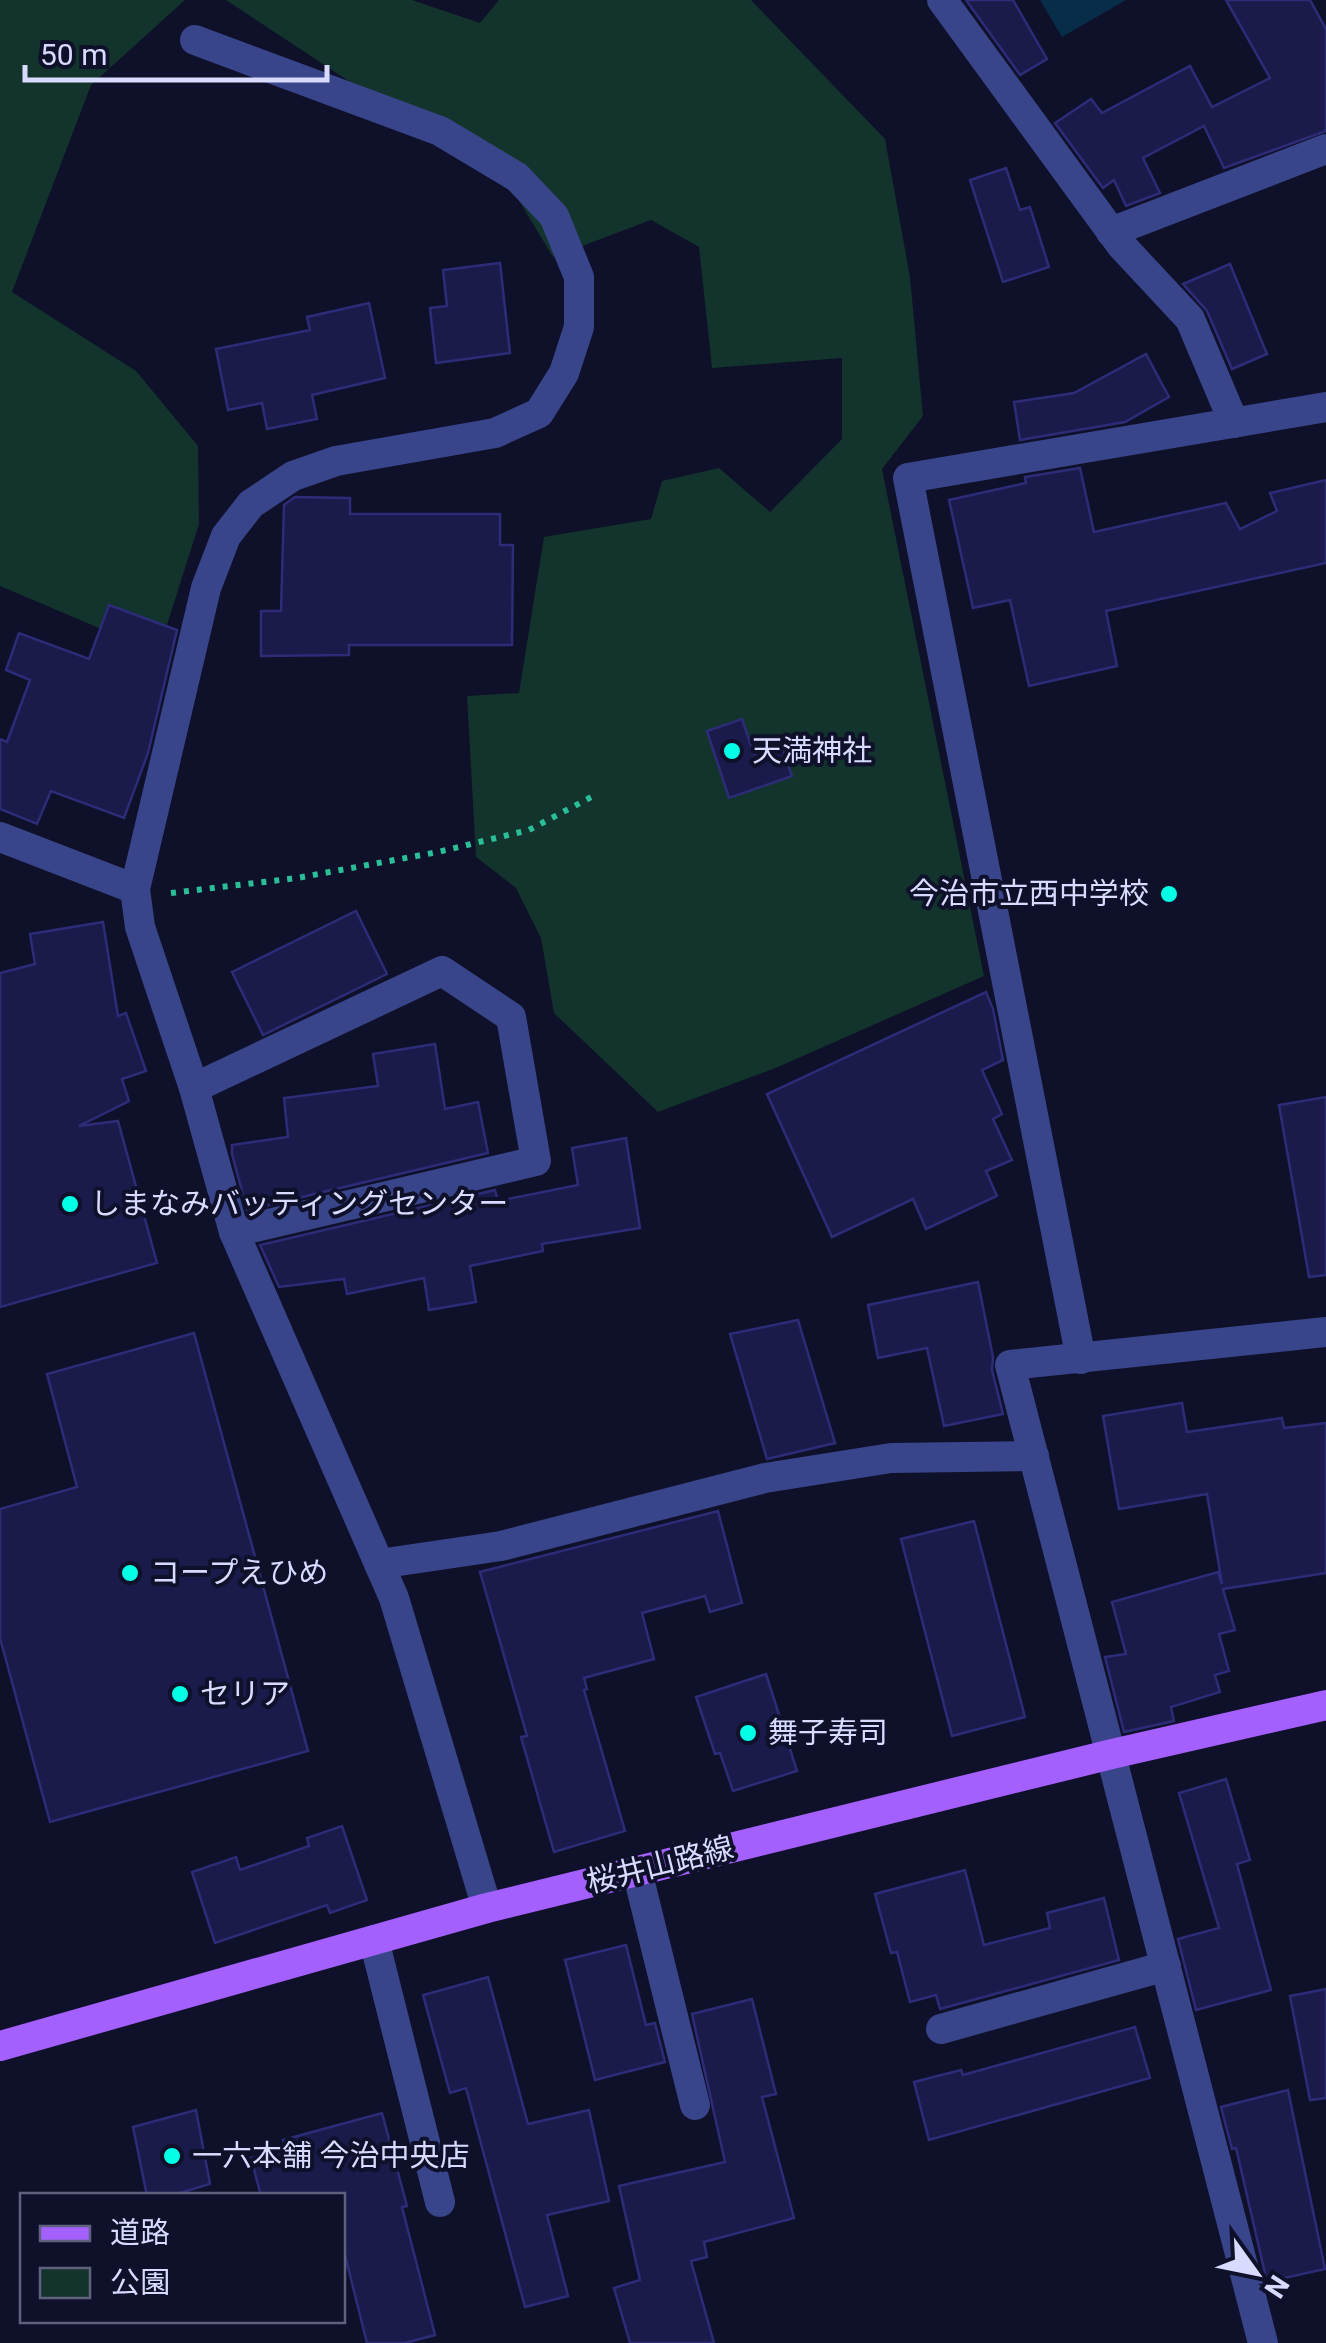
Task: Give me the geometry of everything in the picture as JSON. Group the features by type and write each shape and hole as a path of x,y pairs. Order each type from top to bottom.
{"main road":[{"name":"桜井山路線","path":"0,2046 487,1908 1326,1704"}],"street":[{"path":"942,0 1111,232 1190,319 1234,423"},
{"path":"195,40 440,131 518,177 554,216 579,277 579,326 564,372 540,412 495,434 336,462 293,476 250,504 226,536 206,588 134,890 140,927 194,1088 234,1232 394,1598 487,1908"},
{"path":"1111,232 1326,150"},
{"path":"1082,1359 908,478 1326,407"},
{"path":"0,837 134,890"},
{"path":"194,1088 442,971 511,1017 536,1161 234,1232"},
{"path":"1264,2343 1010,1366 1326,1332"},
{"path":"379,1564 501,1546 783,1475 891,1458 1034,1456"},
{"path":"637,1871 696,2105"},
{"path":"374,1940 440,2202"},
{"path":"942,2029 1166,1966"}],"path":[{"path":"134,890 170,893 260,882 438,852 528,830 598,794"}],"green space":[{"path":"0,0 185,0 91,85 12,292 136,371 198,446 199,524 158,653 0,586"},
{"path":"226,0 412,0 480,23 499,0 751,0 885,139 910,277 923,416 882,469 984,976 778,1067 658,1112 554,1013 541,938 516,888 476,857 467,696 519,693 544,537 651,519 662,481 719,468 770,512 842,439 842,358 712,368 699,247 651,220 553,257 512,189"}],"water":[{"path":"1040,0 1126,0 1062,37"}],"building":[{"path":"966,0 1013,0 1047,59 1020,75"},
{"path":"1226,0 1310,0 1326,29 1326,131 1224,168 1204,126 1143,158 1160,193 1126,206 1114,180 1103,188 1055,123 1091,99 1102,113 1190,66 1212,107 1270,78"},
{"path":"1006,168 1020,210 1030,207 1049,267 1003,282 970,180"},
{"path":"500,263 510,353 436,363 430,308 447,306 443,270"},
{"path":"1230,264 1267,354 1232,369 1207,311 1183,284"},
{"path":"369,303 385,378 312,395 317,419 267,429 262,403 228,410 216,349 310,330 307,317"},
{"path":"1146,354 1169,397 1125,422 1020,440 1014,402 1074,393"},
{"path":"1080,468 1094,532 1226,503 1240,529 1277,511 1270,493 1326,480 1326,563 1106,611 1117,666 1029,686 1010,600 973,608 949,500 1026,483 1025,477"},
{"path":"295,497 350,498 350,514 500,514 500,545 513,545 512,645 349,645 349,655 261,656 261,611 281,611 284,505"},
{"path":"109,605 177,630 148,753 124,818 51,791 37,824 0,809 0,739 7,742 30,680 6,670 19,633 89,659"},
{"path":"742,719 754,754 781,744 792,776 729,798 707,731"},
{"path":"356,911 387,974 263,1035 232,972"},
{"path":"103,922 118,1016 126,1013 146,1071 122,1079 129,1101 79,1126 118,1121 157,1263 0,1307 0,973 35,964 30,934"},
{"path":"986,992 1003,1060 982,1070 1002,1114 993,1119 1012,1160 986,1171 997,1196 926,1229 913,1199 832,1237 767,1094"},
{"path":"435,1044 445,1109 478,1102 488,1153 247,1210 232,1145 288,1137 284,1098 378,1086 373,1054"},
{"path":"1326,1097 1326,1275 1309,1277 1279,1105"},
{"path":"626,1138 640,1228 542,1244 543,1251 470,1266 476,1302 429,1310 424,1278 347,1294 344,1279 279,1287 260,1245 495,1190 498,1201 578,1185 572,1148"},
{"path":"978,1282 1003,1414 944,1426 927,1348 878,1358 868,1305"},
{"path":"798,1320 835,1443 767,1459 730,1334"},
{"name":"コープえひめ","path":"194,1333 308,1751 50,1822 0,1638 0,1509 77,1487 47,1374"},
{"path":"1182,1403 1187,1432 1282,1418 1284,1428 1326,1423 1326,1573 1223,1589 1235,1630 1219,1634 1229,1671 1215,1675 1220,1692 1171,1707 1174,1721 1124,1732 1105,1657 1126,1654 1112,1602 1218,1572 1222,1584 1207,1494 1119,1509 1103,1416"},
{"path":"718,1511 742,1603 710,1612 705,1596 642,1613 654,1659 584,1678 584,1690 625,1831 554,1852 521,1737 527,1736 480,1572"},
{"path":"974,1521 1025,1717 952,1736 901,1539"},
{"path":"766,1674 797,1771 733,1791 720,1753 715,1754 696,1697"},
{"path":"1226,1779 1250,1860 1237,1864 1271,1990 1196,2010 1178,1939 1219,1928 1179,1793"},
{"path":"342,1826 367,1900 330,1913 327,1905 215,1943 192,1872 236,1857 240,1870 309,1846 307,1838"},
{"path":"965,1870 984,1945 1050,1928 1047,1913 1104,1898 1119,1960 940,2009 936,1995 910,2002 897,1952 891,1953 875,1894"},
{"path":"626,1945 646,2025 655,2023 665,2062 595,2080 565,1960"},
{"path":"488,1977 528,2124 589,2110 609,2201 547,2215 568,2296 525,2307 466,2088 450,2093 423,1995"},
{"path":"1326,1989 1326,2098 1310,2100 1290,1996"},
{"path":"752,1999 776,2094 762,2097 794,2218 704,2242 707,2257 691,2261 714,2343 630,2343 614,2288 640,2280 619,2186 725,2162 692,2014"},
{"path":"1135,2027 1150,2078 929,2140 914,2082 961,2070 963,2075"},
{"path":"1288,2090 1325,2269 1267,2282 1236,2148 1232,2149 1221,2107"},
{"name":"一六本舗 今治中央店","path":"196,2110 210,2184 180,2193 146,2193 133,2127"},
{"path":"382,2113 435,2335 405,2343 367,2343 345,2255 345,2193 260,2193 251,2158 285,2149 283,2140"}],"place":[{"name":"天満神社","path":"732,751"},
{"name":"今治市立西中学校","path":"1169,894"},
{"name":"しまなみバッティングセンター","path":"70,1204"},
{"name":"コープえひめ","path":"130,1573"},
{"name":"セリア","path":"180,1694"},
{"name":"舞子寿司","path":"748,1733"},
{"name":"一六本舗 今治中央店","path":"172,2156"}]}
